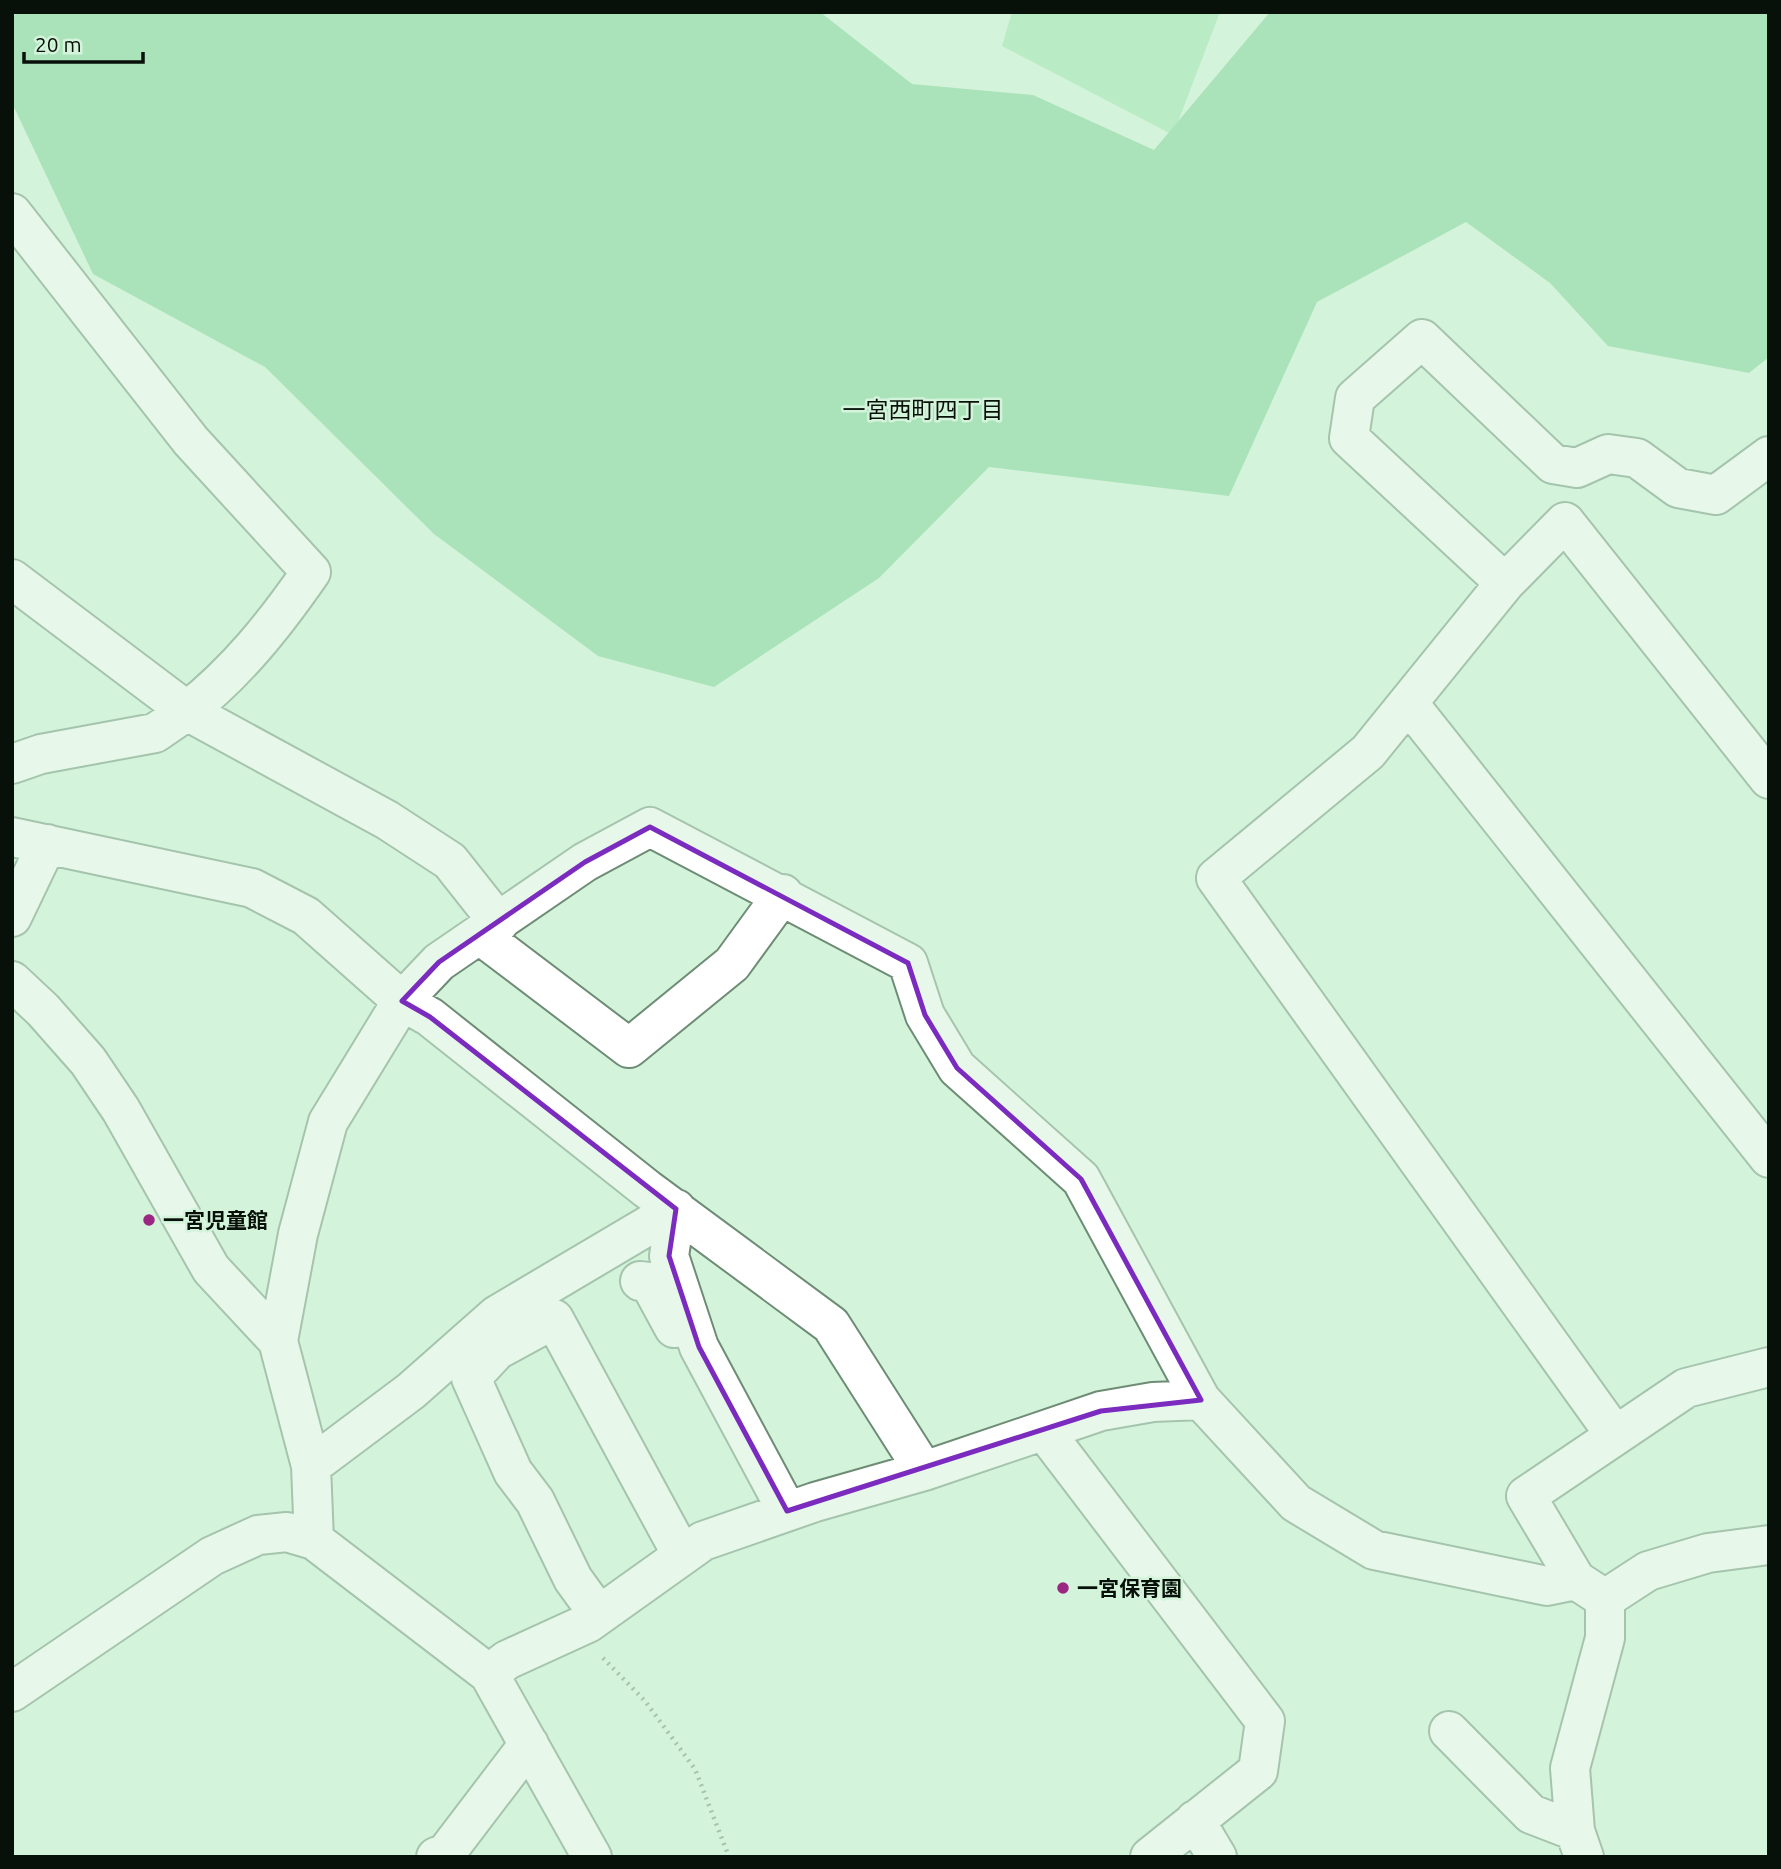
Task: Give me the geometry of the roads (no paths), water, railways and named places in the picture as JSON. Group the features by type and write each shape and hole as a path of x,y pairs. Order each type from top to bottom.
{"street":[{"path":"12,214 191,441 312,572 273,628 213,691 155,733 41,754 12,764"},
{"path":"1505,583 1349,438 1354,398 1422,339 1553,464 1577,468 1608,454 1637,458 1678,488 1716,495 1769,456"},
{"path":"1615,1435 1216,878 1368,752 1505,583 1565,522 1769,779"},
{"path":"12,579 187,711 387,820 450,861 489,929 629,1048 732,964 783,894"},
{"path":"1409,704 1769,1158"},
{"path":"314,1539 311,1466 278,1341 298,1234 328,1122 402,1001 439,962 585,862 650,827 783,894 908,963 925,1015 957,1068 1081,1179 1201,1400 1296,1503 1374,1550 1547,1586 1590,1589 1708,1553 1769,1545"},
{"path":"12,917 30,841 252,888 306,916 402,1001 430,1017 673,1225 831,1325 924,1471"},
{"path":"12,981 43,1010 88,1061 121,1110 211,1269 278,1341"},
{"path":"589,1621 573,1579 535,1501 513,1472 471,1378 497,1350 554,1319 560,1306 673,1225"},
{"path":"673,1225 669,1256 699,1348 787,1511"},
{"path":"311,1466 411,1391 497,1315 673,1225"},
{"path":"640,1281 649,1282 681,1342 699,1348"},
{"path":"554,1319 682,1555"},
{"path":"1580,1844 1570,1768 1605,1638 1590,1589 1526,1496 1686,1388 1769,1367"},
{"path":"489,1674 507,1660 589,1621 703,1541 787,1511 1045,1432 1101,1411 1153,1402 1201,1400"},
{"path":"1045,1432 1265,1721 1258,1771 1150,1857"},
{"path":"12,1692 212,1556 258,1535 287,1532 314,1539 489,1674 592,1857"},
{"path":"1449,1731 1531,1814 1580,1844"},
{"path":"436,1857 446,1853 529,1744"},
{"path":"1195,1820 1217,1857"}],"place":[{"name":"一宮児童館","path":"149,1220"},
{"name":"一宮保育園","path":"1063,1588"}],"district":[{"name":"一宮西町四丁目","path":"923,409"}]}
